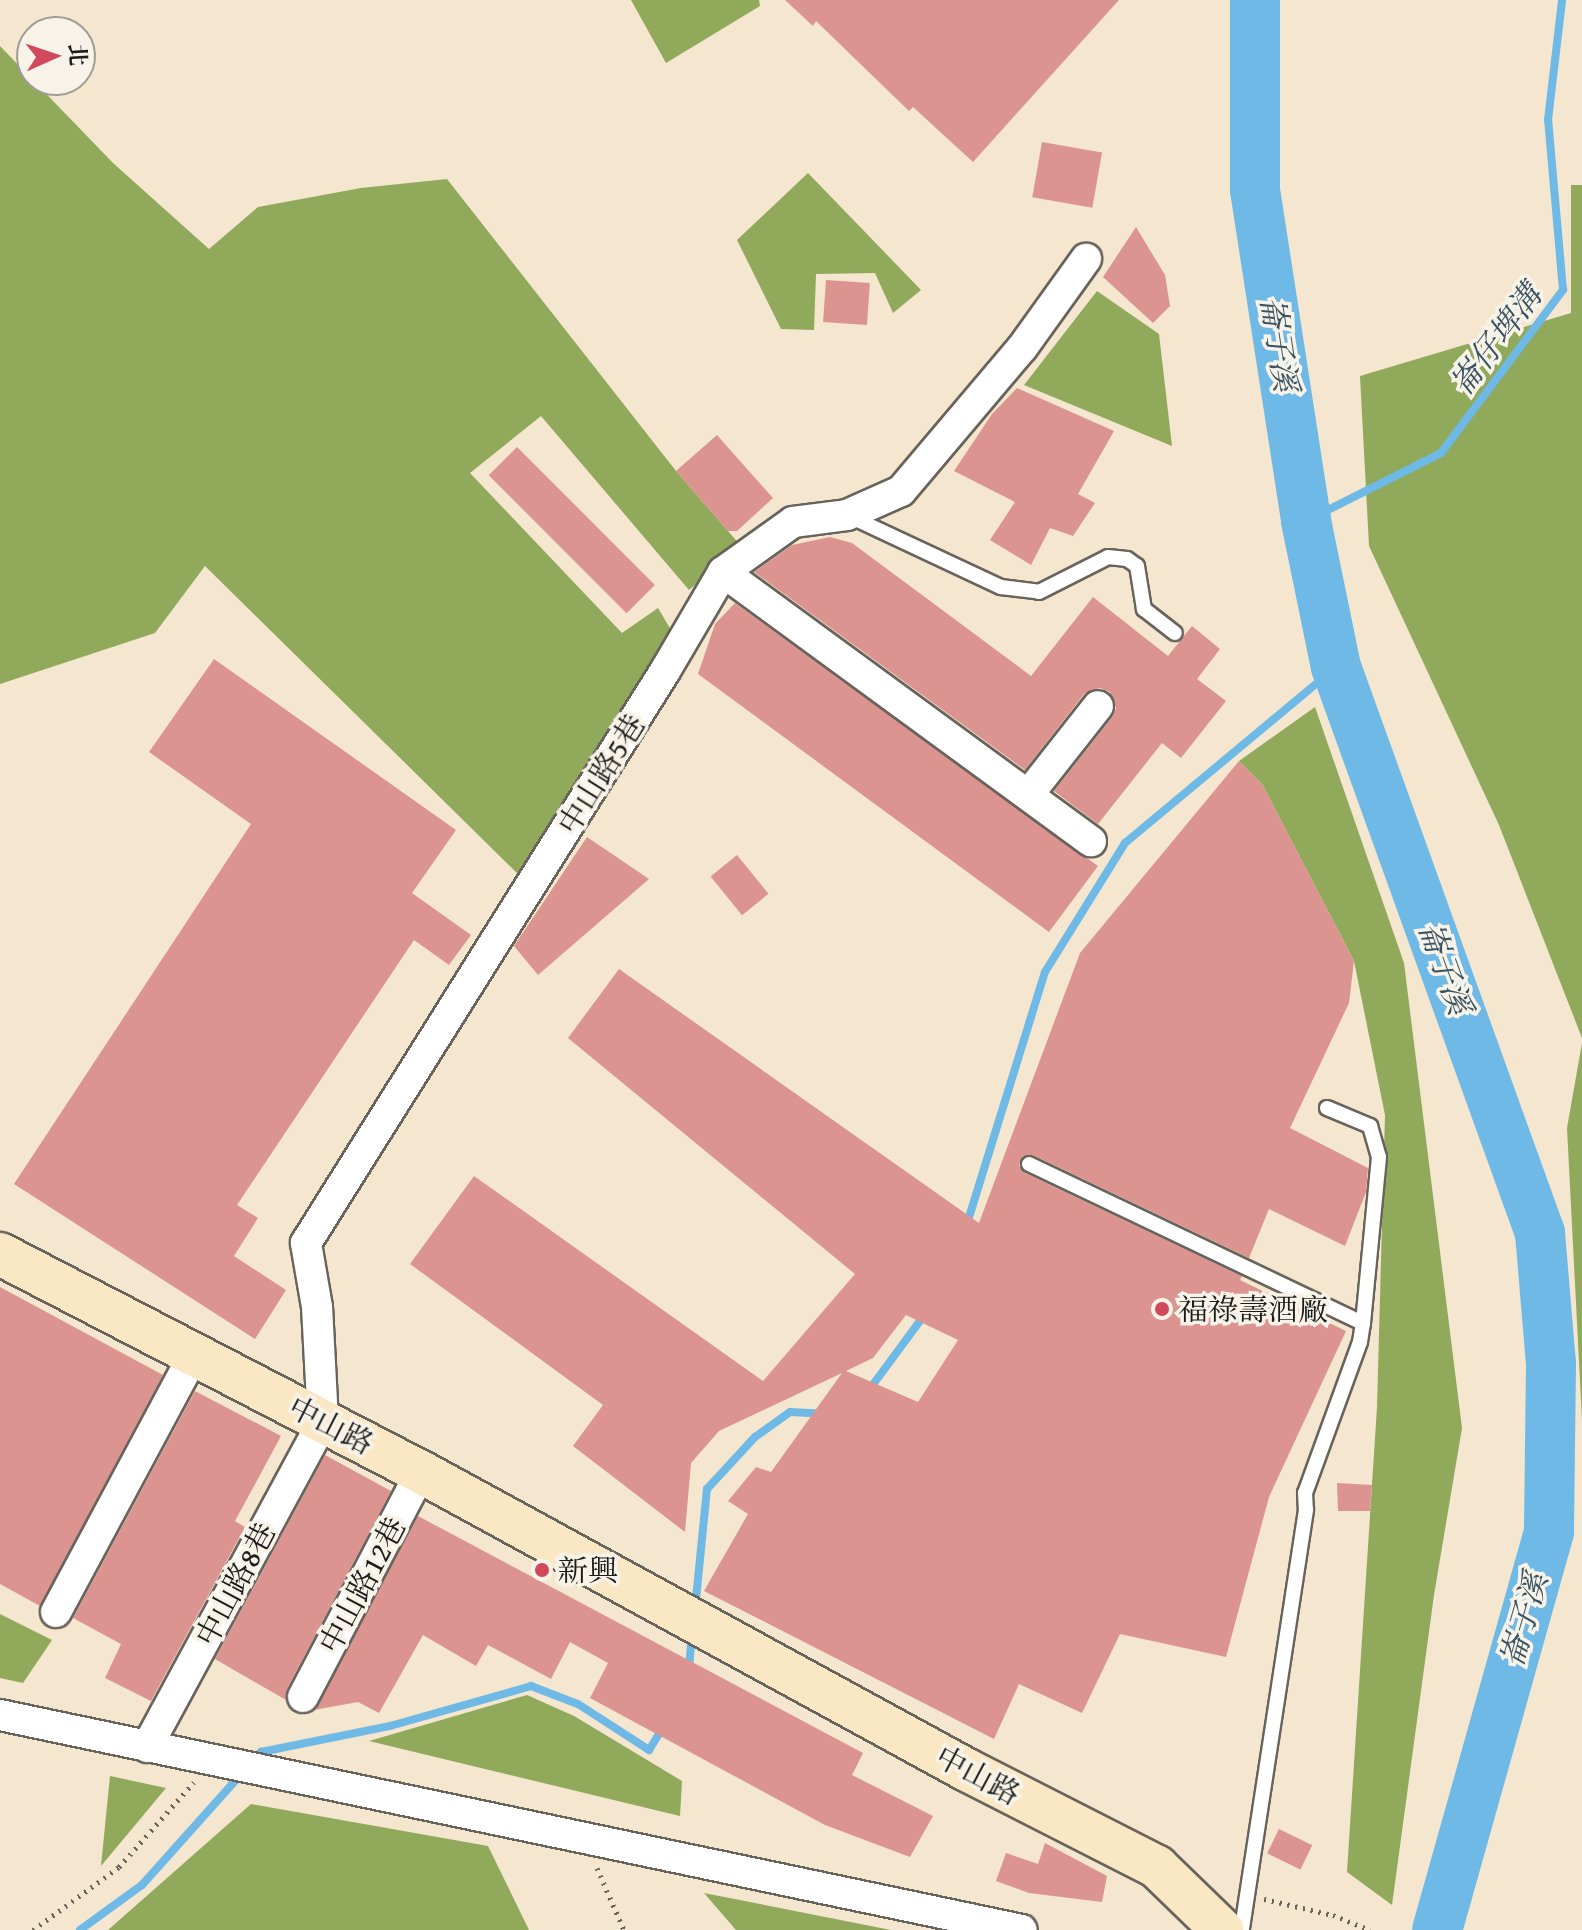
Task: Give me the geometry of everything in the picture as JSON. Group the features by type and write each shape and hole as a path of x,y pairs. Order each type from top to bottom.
{"main road":[{"name":"中山路","path":"4,1265 194,1355 421,1472 967,1770 1157,1867 1222,1930"}],"street":[{"name":"中山路5巷","path":"323,1421 317,1307 306,1243 665,671 723,572 793,522 847,515 901,491 1022,348 1086,259"},
{"path":"723,572 1091,841"},
{"path":"1028,795 1098,706"},
{"path":"56,1612 194,1355"},
{"name":"中山路8巷","path":"147,1747 323,1421"},
{"name":"中山路12巷","path":"303,1697 421,1472"},
{"path":"0,1715 1022,1930"}],"lane":[{"path":"847,515 1001,587 1039,592 1108,557 1127,559 1137,566 1144,609 1175,633"},
{"path":"1242,1930 1306,1510 1305,1493 1360,1342 1363,1323 1379,1157 1370,1126 1327,1108"},
{"path":"1029,1164 1363,1323"}],"path":[{"path":"33,1930 119,1867 213,1760"},
{"path":"583,1838 624,1930"},
{"path":"1248,1895 1333,1915 1370,1930"}],"green space":[{"path":"631,0 759,0 760,6 666,63"},
{"path":"0,46 16,63 16,96 48,96 113,163 209,249 258,207 361,188 447,179 676,471 741,546 689,590 541,416 470,473 622,633 658,608 671,630 519,875 205,566 155,633 0,684"},
{"path":"808,173 921,290 893,313 875,273 816,274 814,330 781,329 737,240"},
{"path":"1571,185 1582,185 1582,1038 1499,825 1369,546 1360,376 1571,313"},
{"path":"1097,291 1159,334 1172,446 1024,385"},
{"path":"1315,707 1404,963 1462,1428 1434,1595 1392,1905 1347,1872 1377,1407 1385,1115 1354,961 1262,784 1239,761"},
{"path":"1582,1043 1582,1420 1567,1128"},
{"path":"0,1614 52,1640 23,1683 0,1678"},
{"path":"527,1695 574,1716 682,1781 680,1816 369,1741"},
{"path":"110,1776 166,1788 101,1866"},
{"path":"251,1804 488,1846 529,1930 108,1930"},
{"path":"704,1893 891,1930 736,1930"}],"building":[{"path":"785,0 1119,0 973,162 913,107 909,111 816,21 813,26"},
{"path":"1042,142 1102,153 1092,208 1032,197"},
{"path":"1136,227 1165,275 1170,306 1153,323 1103,277"},
{"path":"826,280 870,283 867,325 823,322"},
{"path":"1017,388 1114,431 1078,494 1095,503 1073,536 1050,528 1031,565 990,540 1015,502 954,471 992,414"},
{"path":"717,435 773,498 737,531 728,531 676,471"},
{"path":"517,447 655,585 627,613 489,475"},
{"path":"830,537 852,543 1031,676 1093,597 1168,656 1192,626 1220,649 1197,679 1226,701 1181,758 1162,743 1098,824 1054,791 1113,716 1116,708 1110,692 1100,688 1084,694 1025,770 754,572 792,545"},
{"path":"735,603 1098,866 1049,932 698,674 715,624"},
{"path":"214,659 456,830 412,893 471,935 449,965 414,940 237,1205 258,1218 234,1256 286,1290 255,1339 14,1184 251,824 149,752"},
{"name":"福祿壽酒廠","path":"1239,761 1262,784 1354,961 1349,1003 1290,1128 1368,1168 1366,1192 1345,1246 1269,1209 1249,1258 1033,1155 1023,1156 1019,1166 1025,1173 1242,1276 1240,1280 1346,1331 1269,1497 1226,1657 1120,1634 1082,1713 1019,1684 994,1739 704,1591 748,1514 728,1501 756,1467 771,1472 842,1373 719,1431 691,1463 685,1532 573,1446 603,1405 410,1264 474,1176 763,1381 855,1274 568,1038 619,969 979,1223 1080,953","holes":["906,1315 958,1340 918,1402 846,1371 873,1358"]},
{"path":"587,837 649,879 538,975 514,946"},
{"path":"737,855 768,894 742,915 711,876"},
{"path":"0,1287 163,1375 40,1606 0,1584"},
{"path":"195,1391 281,1436 235,1521 245,1527 151,1701 105,1678 121,1644 73,1618"},
{"path":"325,1455 391,1491 287,1689 286,1700 215,1659"},
{"path":"1337,1483 1372,1485 1370,1511 1338,1511"},
{"path":"418,1516 863,1753 852,1775 933,1816 910,1857 825,1825 590,1698 608,1663 570,1642 551,1679 488,1645 476,1666 423,1635 379,1713 358,1702 314,1710"},
{"path":"1279,1829 1312,1845 1300,1869 1267,1853"},
{"path":"1045,1843 1107,1876 1102,1902 1029,1893 996,1881 1006,1853 1038,1864"}],"waterway":[{"name":"崙子溪","path":"1255,0 1255,190 1306,521 1336,667 1540,1233 1551,1364 1549,1532 1437,1930"},
{"name":"崙仔埤溝","path":"1306,521 1441,453 1563,290 1548,120 1562,0"},
{"path":"966,1227 1045,972 1125,843 1336,667"},
{"path":"869,1390 925,1314"},
{"path":"695,1609 707,1489 755,1437 790,1412 823,1414"},
{"path":"689,1668 692,1634"},
{"path":"254,1760 261,1752 390,1726 531,1686 578,1704 649,1750 663,1728"},
{"path":"80,1930 142,1885 242,1773"}],"place":[{"name":"福祿壽酒廠","path":"1162,1309"},
{"name":"新興","path":"542,1570"}]}
